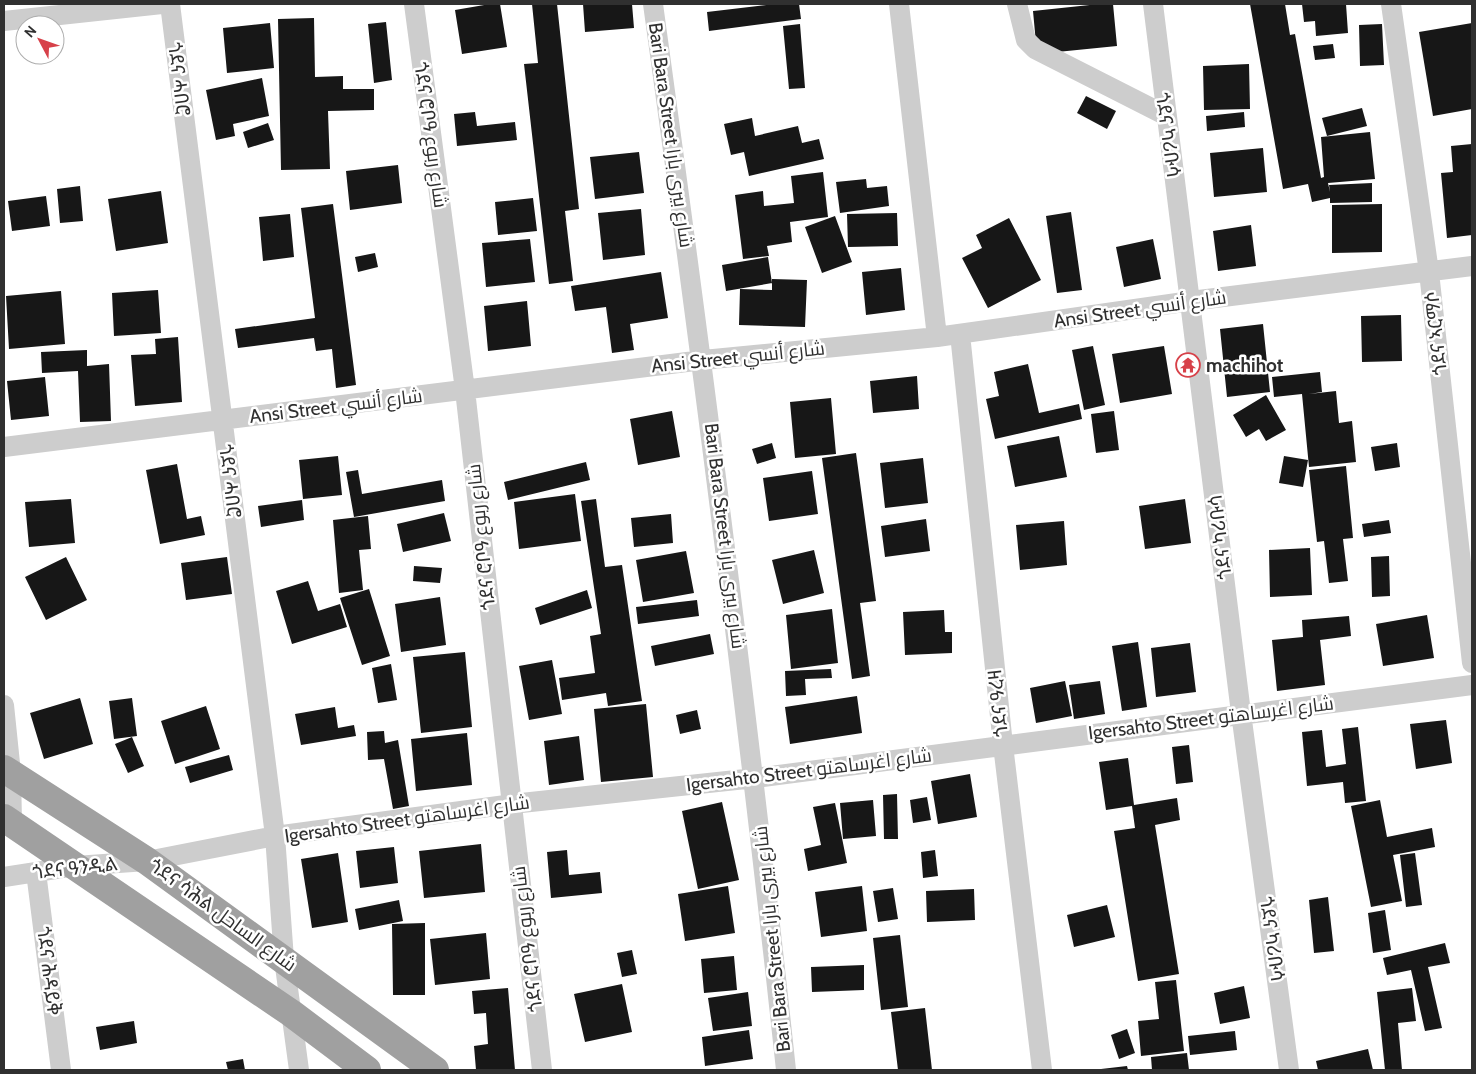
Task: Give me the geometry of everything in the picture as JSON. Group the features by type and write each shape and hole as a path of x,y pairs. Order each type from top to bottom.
{"highway":[{"name":"ጎደና ሳሕል شارع الساحل","path":"7,771 147,861 435,1070"},
{"path":"8,821 291,1014 367,1070"}],"street":[{"path":"4,21 162,4"},
{"name":"ጎደና ሓበሮ","path":"170,4 274,836 284,959 299,1070"},
{"name":"ጎደና ሮቦዓ شارع ربوع","path":"414,4 465,390 542,1070"},
{"name":"Bari Bara Street شارع بيرى بارا","path":"653,4 702,360 755,778 786,1070"},
{"path":"899,4 937,337"},
{"path":"1017,4 1026,40 1034,50 1165,115"},
{"name":"ጎደና ካሪቡሳ","path":"1153,4 1165,115 1191,301 1241,713 1289,1070"},
{"name":"ጎደና ኣርማሶ","path":"1391,4 1429,272 1472,663"},
{"name":"Ansi Street شارع أنسي","path":"4,447 702,360 937,337 1191,301 1472,266"},
{"name":"ጎደና ዓረዛ","path":"960,334 1003,745 1042,1070"},
{"name":"Igersahto Street شارع اغرساهتو","path":"147,861 274,836 512,804 755,778 1241,713 1472,685"},
{"path":"4,705 8,821"},
{"name":"ጎደና ዓንዲል","path":"4,877 75,866 147,861"},
{"name":"ጎደና ሕዳይቅ","path":"36,872 61,1070"}],"building":[{"path":"500,4 507,47 462,54 455,10"},
{"path":"532,4 557,4 579,209 565,211 573,281 549,284 524,64 538,63"},
{"path":"583,4 632,4 634,28 585,32"},
{"path":"775,4 799,4 801,19 709,31 707,12"},
{"path":"1113,4 1117,46 1037,54 1033,11"},
{"path":"1250,4 1285,4 1290,35 1295,34 1321,178 1324,177 1321,137 1370,132 1375,179 1328,183 1330,192 1329,185 1372,183 1372,202 1330,203 1330,198 1312,202 1308,184 1283,189"},
{"path":"1302,4 1346,4 1348,33 1316,36 1315,21 1304,22"},
{"path":"314,18 315,77 343,76 343,89 374,89 374,110 328,111 330,169 281,170 278,19"},
{"path":"386,22 392,80 374,83 368,24"},
{"path":"270,23 274,68 227,73 223,28"},
{"path":"1472,23 1472,109 1433,116 1419,32"},
{"path":"800,24 805,88 789,89 783,26"},
{"path":"1382,24 1384,65 1360,66 1359,25"},
{"path":"1333,44 1335,58 1315,60 1313,46"},
{"path":"1249,64 1250,109 1204,110 1203,66"},
{"path":"262,78 269,116 233,124 235,136 216,140 206,90"},
{"path":"1086,96 1116,111 1107,129 1077,113"},
{"path":"1362,108 1367,126 1327,136 1322,118"},
{"path":"475,112 477,126 515,122 517,140 457,146 454,114"},
{"path":"1244,112 1245,127 1207,131 1206,116"},
{"path":"752,118 755,136 798,126 802,143 819,139 824,159 749,176 744,152 731,155 724,124"},
{"path":"268,123 274,140 248,148 243,132"},
{"path":"1472,144 1472,235 1447,238 1441,173 1453,172 1451,146"},
{"path":"1263,148 1267,192 1214,197 1210,153"},
{"path":"639,152 644,193 595,199 590,157"},
{"path":"398,165 402,203 350,210 346,171"},
{"path":"823,172 828,217 790,222 792,242 767,246 769,256 743,259 735,195 763,191 764,206 794,203 791,176"},
{"path":"866,179 867,188 887,186 889,206 840,213 836,182"},
{"path":"80,186 83,221 60,223 57,189"},
{"path":"161,191 168,243 116,251 108,199"},
{"path":"46,196 50,226 12,231 8,201"},
{"path":"533,198 537,231 498,235 495,202"},
{"path":"333,204 356,385 336,388 332,349 316,351 314,338 238,348 235,329 315,318 301,208"},
{"path":"1382,204 1382,252 1332,253 1332,205"},
{"path":"641,209 645,255 603,260 598,213"},
{"path":"1071,212 1082,290 1057,293 1046,216"},
{"path":"897,213 898,246 848,247 847,214"},
{"path":"290,214 294,257 263,261 259,217"},
{"path":"835,216 852,262 822,273 805,227"},
{"path":"1009,218 1041,280 988,308 962,258 982,248 976,235"},
{"path":"1251,225 1256,266 1218,271 1213,231"},
{"path":"530,239 535,282 486,287 482,243"},
{"path":"1153,239 1161,279 1124,287 1116,247"},
{"path":"375,253 378,267 358,272 355,257"},
{"path":"768,257 772,283 726,291 722,265"},
{"path":"901,268 905,310 866,315 862,272"},
{"path":"661,272 668,318 630,324 634,350 612,353 606,307 575,311 571,286"},
{"path":"772,279 807,280 805,327 739,325 740,289 772,290"},
{"path":"158,290 161,333 114,336 112,293"},
{"path":"61,291 65,344 9,349 6,296"},
{"path":"527,301 531,346 488,351 484,306"},
{"path":"1401,315 1402,361 1362,362 1361,316"},
{"path":"1263,324 1270,392 1227,397 1220,329"},
{"path":"178,337 182,402 135,406 131,355 156,354 155,339"},
{"path":"1093,346 1105,405 1084,410 1072,350"},
{"path":"1164,346 1172,394 1120,403 1112,354"},
{"path":"87,350 87,366 109,364 111,421 80,422 78,371 42,373 41,352"},
{"path":"1028,364 1039,413 1079,404 1082,419 995,439 986,399 999,396 994,372"},
{"path":"1320,372 1322,392 1309,394 1336,391 1339,423 1352,421 1356,462 1309,467 1302,394 1274,397 1272,377"},
{"path":"917,376 919,409 873,413 870,381"},
{"path":"45,377 49,416 11,420 7,381"},
{"path":"1266,395 1286,430 1266,441 1259,429 1246,437 1233,415"},
{"path":"831,398 836,454 795,458 790,402"},
{"path":"672,411 680,457 638,465 630,419"},
{"path":"1114,411 1119,450 1096,453 1091,414"},
{"path":"1059,436 1067,477 1015,487 1007,446"},
{"path":"772,443 776,458 757,464 752,449"},
{"path":"1397,443 1400,467 1375,471 1371,447"},
{"path":"856,453 876,601 860,603 870,676 852,679 822,458"},
{"path":"338,456 342,495 303,499 299,460"},
{"path":"1284,456 1308,460 1303,487 1279,483"},
{"path":"923,458 928,503 885,508 880,463"},
{"path":"586,462 590,480 508,500 504,482"},
{"path":"177,464 187,519 201,516 205,535 160,544 146,470"},
{"path":"1346,466 1353,538 1343,539 1348,581 1329,583 1324,541 1317,542 1309,470"},
{"path":"358,470 362,494 442,480 445,501 354,517 346,472"},
{"path":"812,471 818,514 769,521 763,478"},
{"path":"575,494 581,541 519,549 514,502"},
{"path":"71,499 75,543 29,547 25,502"},
{"path":"596,499 605,567 622,565 642,701 608,706 606,693 562,700 559,678 595,673 590,636 601,634 581,501"},
{"path":"1185,499 1191,543 1145,549 1139,506"},
{"path":"302,500 304,520 261,527 258,506"},
{"path":"444,513 451,541 403,552 397,524"},
{"path":"671,514 673,543 634,547 631,518"},
{"path":"368,516 371,549 359,550 363,590 339,593 333,520"},
{"path":"926,519 930,551 885,557 881,526"},
{"path":"1389,520 1391,533 1364,537 1362,524"},
{"path":"1064,521 1067,565 1020,570 1016,525"},
{"path":"1310,548 1312,595 1270,597 1269,550"},
{"path":"814,550 824,593 783,604 772,560"},
{"path":"686,551 694,593 643,602 636,560"},
{"path":"1389,556 1390,596 1372,597 1371,557"},
{"path":"66,557 87,600 46,620 25,577"},
{"path":"227,557 232,594 186,600 181,563"},
{"path":"414,566 442,568 440,583 413,581"},
{"path":"308,581 318,611 340,604 347,627 292,644 276,591"},
{"path":"369,589 390,656 362,665 340,598"},
{"path":"587,590 592,608 540,625 535,608"},
{"path":"440,597 446,645 401,652 395,604"},
{"path":"697,600 699,616 638,624 636,607"},
{"path":"832,609 838,663 791,669 786,615"},
{"path":"944,610 945,632 952,632 952,653 905,655 903,612"},
{"path":"1427,615 1434,658 1383,666 1376,624"},
{"path":"1349,616 1351,636 1320,640 1325,685 1277,691 1272,640 1303,637 1302,620"},
{"path":"710,634 714,654 655,666 651,646"},
{"path":"1138,642 1147,707 1122,711 1112,646"},
{"path":"1190,643 1196,692 1156,697 1151,648"},
{"path":"465,652 472,727 421,733 413,657"},
{"path":"552,660 562,714 529,720 519,666"},
{"path":"391,664 397,700 378,703 372,668"},
{"path":"831,669 832,678 805,679 806,695 786,696 785,671"},
{"path":"1065,681 1072,716 1036,723 1030,688"},
{"path":"1100,681 1105,714 1074,719 1069,685"},
{"path":"857,696 862,733 790,744 785,707"},
{"path":"80,698 93,744 44,759 30,713"},
{"path":"132,698 137,736 114,739 109,701"},
{"path":"646,704 653,777 601,782 594,709"},
{"path":"206,706 220,749 175,764 161,721"},
{"path":"335,707 338,728 354,725 356,736 301,745 295,714"},
{"path":"697,710 701,729 680,734 676,715"},
{"path":"1446,720 1452,763 1416,769 1410,724"},
{"path":"1358,727 1366,801 1345,803 1343,782 1307,786 1302,732 1322,730 1326,767 1346,764 1342,729"},
{"path":"384,731 385,743 398,740 409,806 393,809 384,759 368,760 367,732"},
{"path":"467,733 472,785 416,791 411,739"},
{"path":"579,736 584,780 549,785 544,741"},
{"path":"132,737 144,766 128,773 115,744"},
{"path":"1189,745 1193,782 1176,784 1172,747"},
{"path":"229,755 233,770 190,783 185,767"},
{"path":"1128,758 1134,805 1177,798 1180,820 1155,825 1179,974 1138,981 1114,831 1135,828 1132,806 1106,810 1099,762"},
{"path":"970,774 977,817 938,824 931,781"},
{"path":"897,794 898,839 884,839 883,795"},
{"path":"927,797 931,820 913,823 910,800"},
{"path":"873,800 876,836 843,839 840,803"},
{"path":"1380,800 1387,837 1432,828 1435,847 1393,855 1402,901 1371,907 1351,806"},
{"path":"722,802 739,880 698,889 682,811"},
{"path":"835,803 847,863 808,871 804,849 821,845 813,807"},
{"path":"481,844 485,892 424,898 419,851"},
{"path":"394,847 398,883 360,888 356,851"},
{"path":"567,850 569,875 600,872 602,893 551,898 547,852"},
{"path":"935,850 938,876 923,878 921,852"},
{"path":"338,853 348,922 312,928 301,859"},
{"path":"1415,853 1422,905 1406,907 1400,855"},
{"path":"728,886 735,933 685,941 678,894"},
{"path":"862,886 867,931 821,937 815,892"},
{"path":"893,888 898,919 878,922 873,891"},
{"path":"974,889 975,920 927,922 926,891"},
{"path":"1328,897 1334,951 1314,953 1309,900"},
{"path":"399,900 403,921 359,930 355,909"},
{"path":"1107,905 1115,937 1074,947 1067,915"},
{"path":"1385,910 1391,950 1373,953 1368,913"},
{"path":"425,923 425,995 393,995 392,924"},
{"path":"486,933 490,979 435,985 430,939"},
{"path":"900,935 908,1007 881,1010 873,938"},
{"path":"1445,943 1450,963 1428,967 1442,1028 1425,1031 1411,970 1387,975 1383,958"},
{"path":"632,950 637,974 622,977 617,953"},
{"path":"734,956 737,990 704,993 701,959"},
{"path":"864,965 864,990 812,992 811,967"},
{"path":"1176,980 1184,1051 1141,1056 1138,1021 1159,1019 1155,982"},
{"path":"622,984 632,1032 585,1042 574,994"},
{"path":"1244,986 1250,1018 1220,1024 1214,993"},
{"path":"508,988 515,1070 476,1070 474,1046 488,1044 486,1013 474,1014 472,991"},
{"path":"1412,988 1416,1021 1398,1023 1402,1070 1385,1070 1377,992"},
{"path":"748,992 752,1026 713,1031 708,998"},
{"path":"925,1008 932,1070 898,1070 891,1012"},
{"path":"134,1021 137,1043 100,1050 96,1027"},
{"path":"1127,1029 1135,1053 1119,1059 1111,1035"},
{"path":"749,1030 753,1059 705,1066 702,1037"},
{"path":"1235,1031 1237,1050 1190,1055 1188,1036"},
{"path":"1368,1049 1373,1070 1318,1070 1316,1061"},
{"path":"1187,1053 1189,1070 1152,1070 1151,1057"},
{"path":"243,1059 245,1070 228,1070 226,1062"},
{"path":"1127,1066 1128,1070 1101,1070 1101,1069"}],"place":[{"name":"machihot","path":"1188,365"}]}
